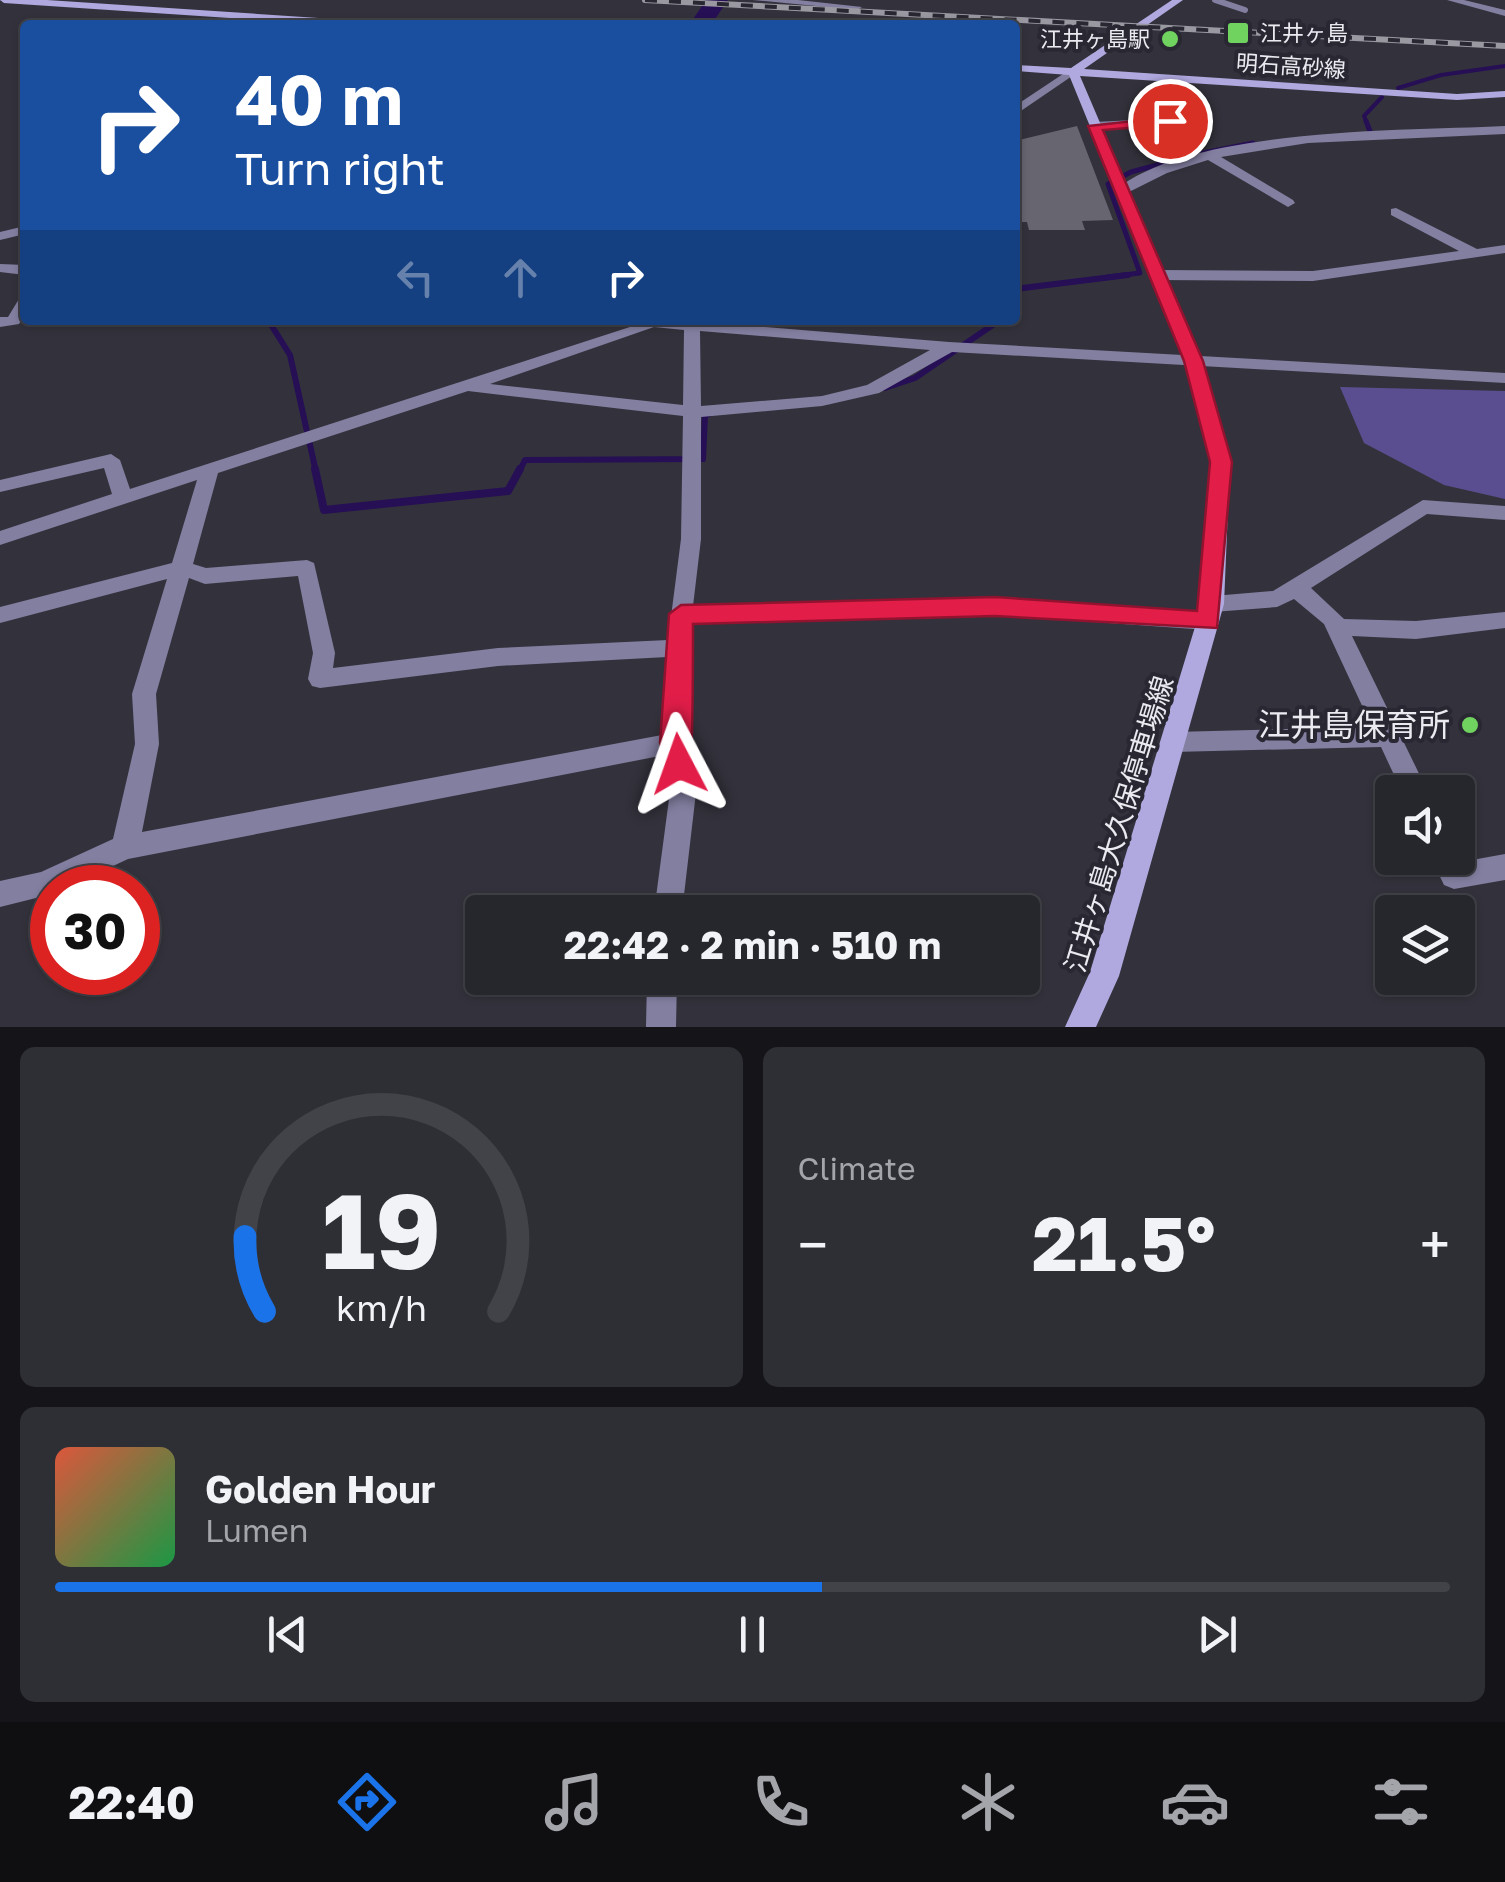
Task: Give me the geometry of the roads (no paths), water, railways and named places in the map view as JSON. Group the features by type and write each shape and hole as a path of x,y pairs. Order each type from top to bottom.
{"main road":[{"path":"4,0 304,20"},
{"path":"1073,72 1178,0"},
{"name":"明石高砂線","path":"1020,68 1457,97 1505,94"},
{"name":"江井ヶ島大久保停車場線","path":"1073,72 1194,361 1221,462 1211,613 1104,976 1080,1027"}],"street":[{"path":"758,0 857,4"},
{"path":"1452,0 1505,10"},
{"path":"1020,108 1073,72"},
{"path":"1122,190 1146,176 1238,148 1505,130"},
{"path":"1210,156 1288,203"},
{"path":"1396,212 1472,252"},
{"path":"1158,276 1313,276 1505,248"},
{"path":"0,538 653,325"},
{"path":"677,325 949,348 1505,378"},
{"path":"670,895 684,784 674,743 681,614 692,539 692,328"},
{"path":"465,386 693,412 822,401 873,388 949,348"},
{"path":"0,486 111,460 122,498"},
{"path":"125,847 147,744 144,694 210,469"},
{"path":"681,614 995,607 1211,613 1277,600 1424,507 1505,513"},
{"path":"0,615 181,568 205,576 306,568 324,653 320,679 498,657 680,648"},
{"path":"1296,588 1337,627 1407,775"},
{"path":"1337,627 1416,630 1505,620"},
{"path":"1173,742 1388,737"},
{"path":"0,894 44,884 125,847 674,743"},
{"path":"1475,872 1505,867"},
{"path":"661,1027 662,995"}],"lane":[{"path":"1215,0 1245,10"},
{"path":"1095,126 1203,120"}],"waterway":[{"path":"703,20 717,0"},
{"path":"1398,88 1441,75 1505,66"},
{"path":"1367,123 1364,116 1382,97"},
{"path":"1366,121 1371,134"},
{"path":"1203,153 1253,143"},
{"path":"1108,277 1140,273 1108,184 1131,172 1190,156"},
{"path":"1020,288 1128,275"},
{"path":"271,325 290,355 316,472"},
{"path":"885,388 915,378 993,325"},
{"path":"519,472 525,460 703,459 705,415 709,414"},
{"path":"315,469 324,510 508,491 520,469"}],"railway":[{"path":"645,0 1019,20"},
{"path":"1020,20 1505,46"}],"place":[{"name":"江井ヶ島","path":"1238,33"},
{"name":"江井ヶ島駅","path":"1170,39"},
{"name":"江井島保育所","path":"1470,725"}]}
